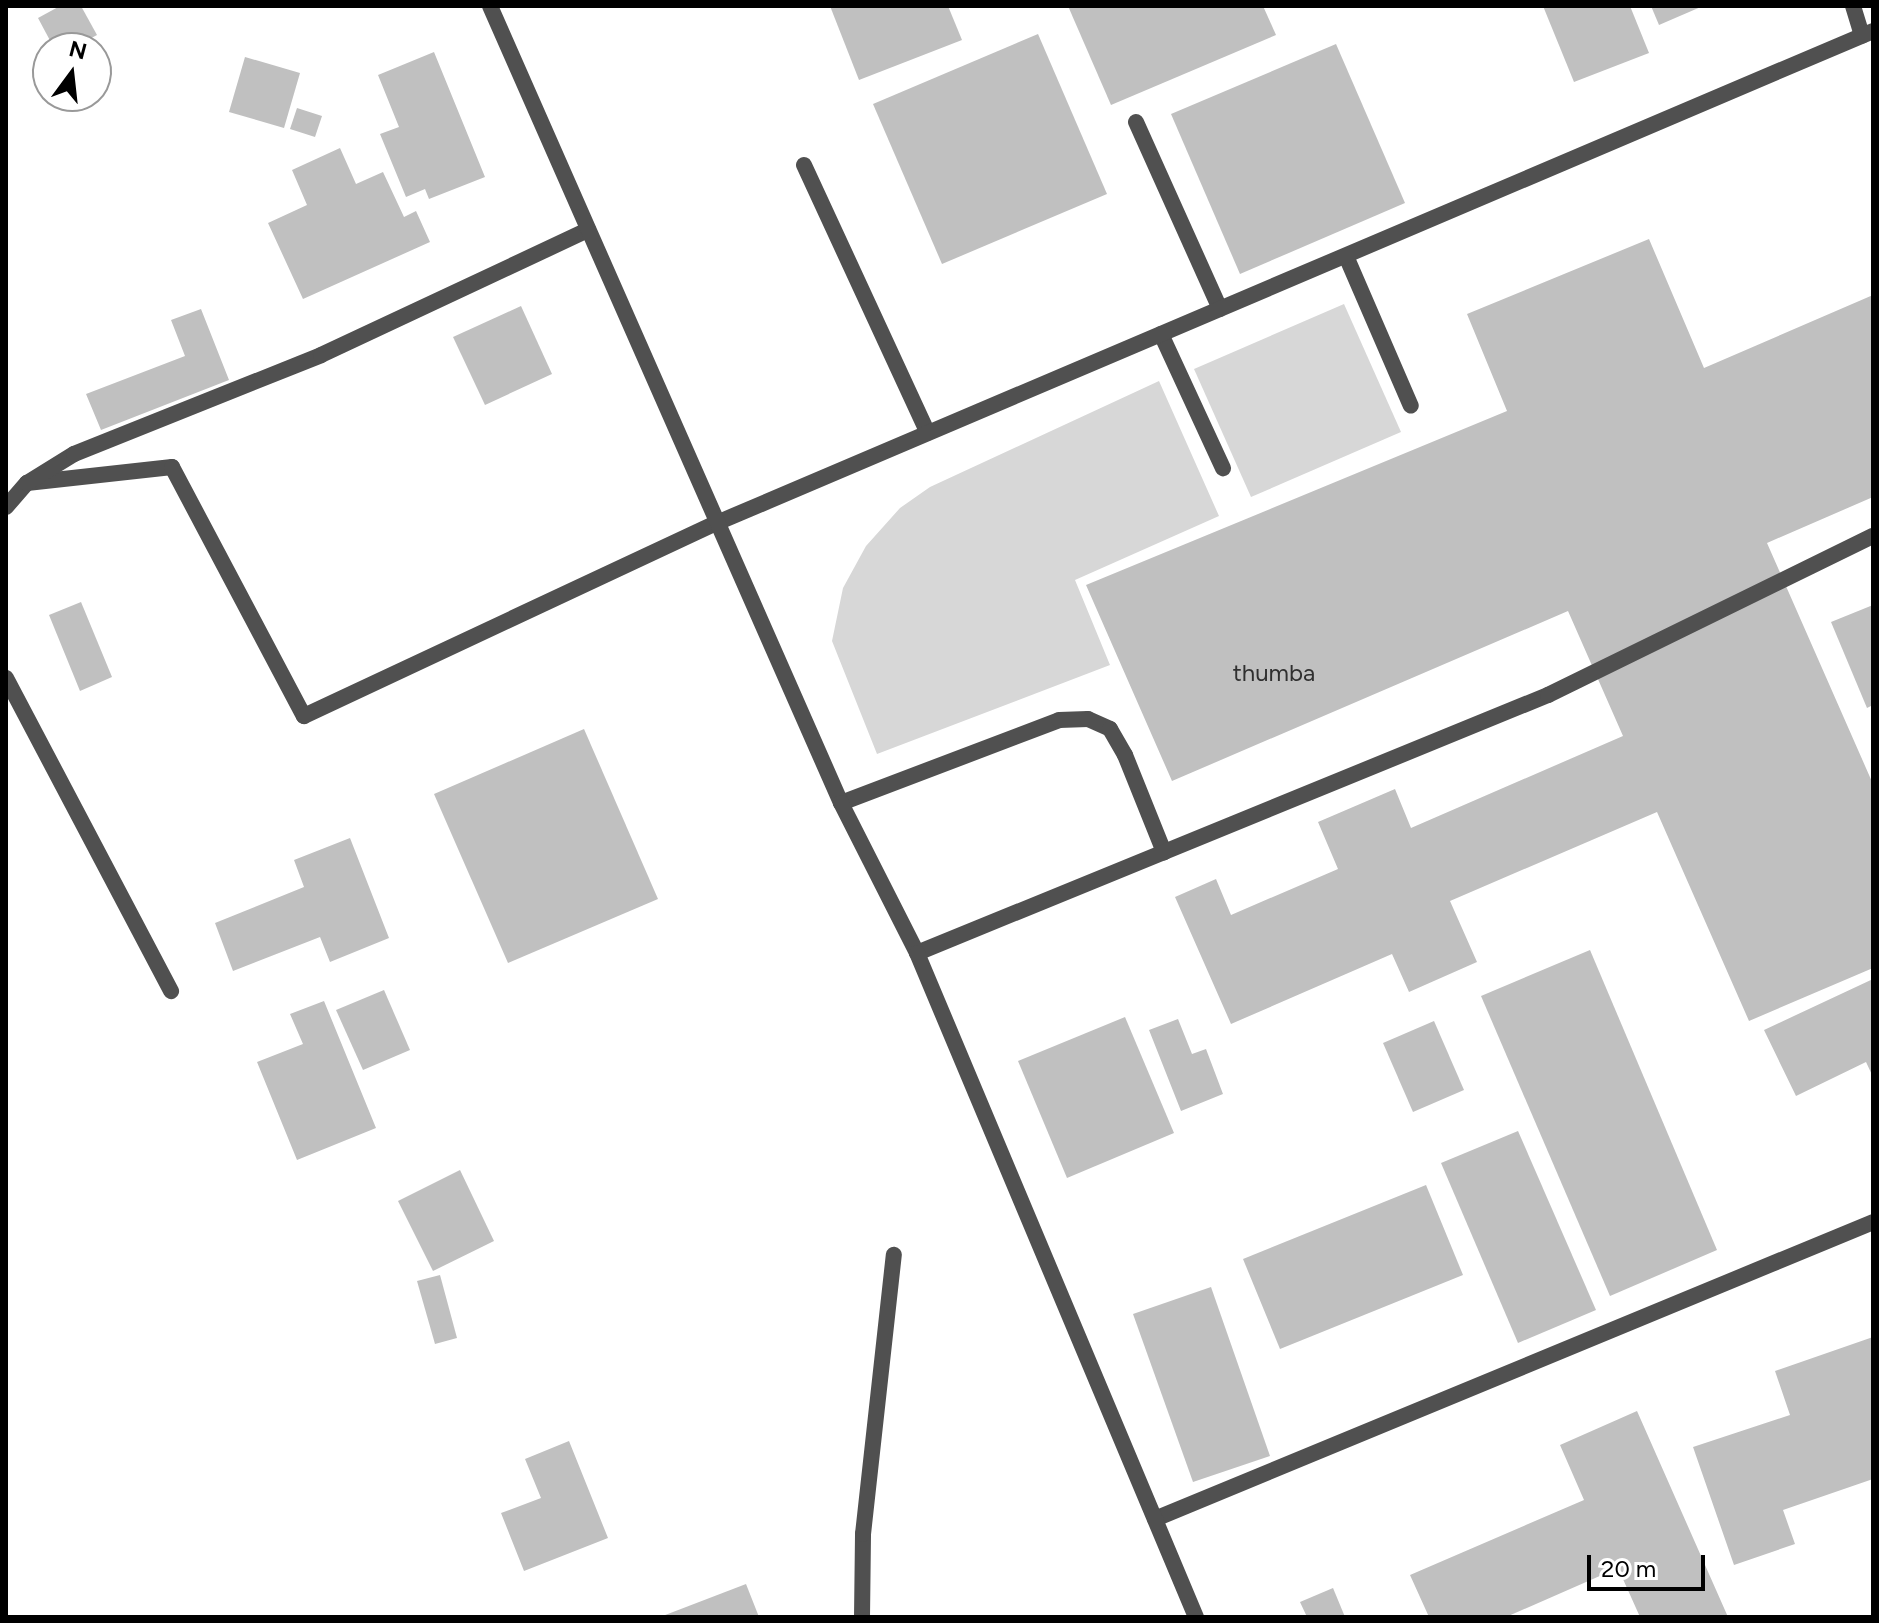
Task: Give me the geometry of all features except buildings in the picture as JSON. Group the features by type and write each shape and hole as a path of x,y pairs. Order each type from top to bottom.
{"street":[{"path":"490,6 841,803 917,953 1196,1617"},
{"path":"27,483 172,467 304,716 719,522 1867,34 1853,6"},
{"path":"1136,122 1220,309"},
{"path":"804,165 928,433"},
{"path":"6,507 27,483 74,454 321,355 588,230"},
{"path":"1346,256 1411,406"},
{"path":"1161,334 1223,468"},
{"path":"917,953 1548,695 1873,536"},
{"path":"6,678 171,991"},
{"path":"841,803 1059,720 1088,719 1110,729 1125,755 1164,852"},
{"path":"1155,1519 1873,1222"},
{"path":"862,1617 863,1534 894,1255"}],"shaded area":[{"path":"1344,304 1401,432 1251,497 1194,369"},
{"path":"1159,381 1219,516 1075,580 1110,665 877,754 832,641 843,588 866,546 900,508 930,487"}]}
